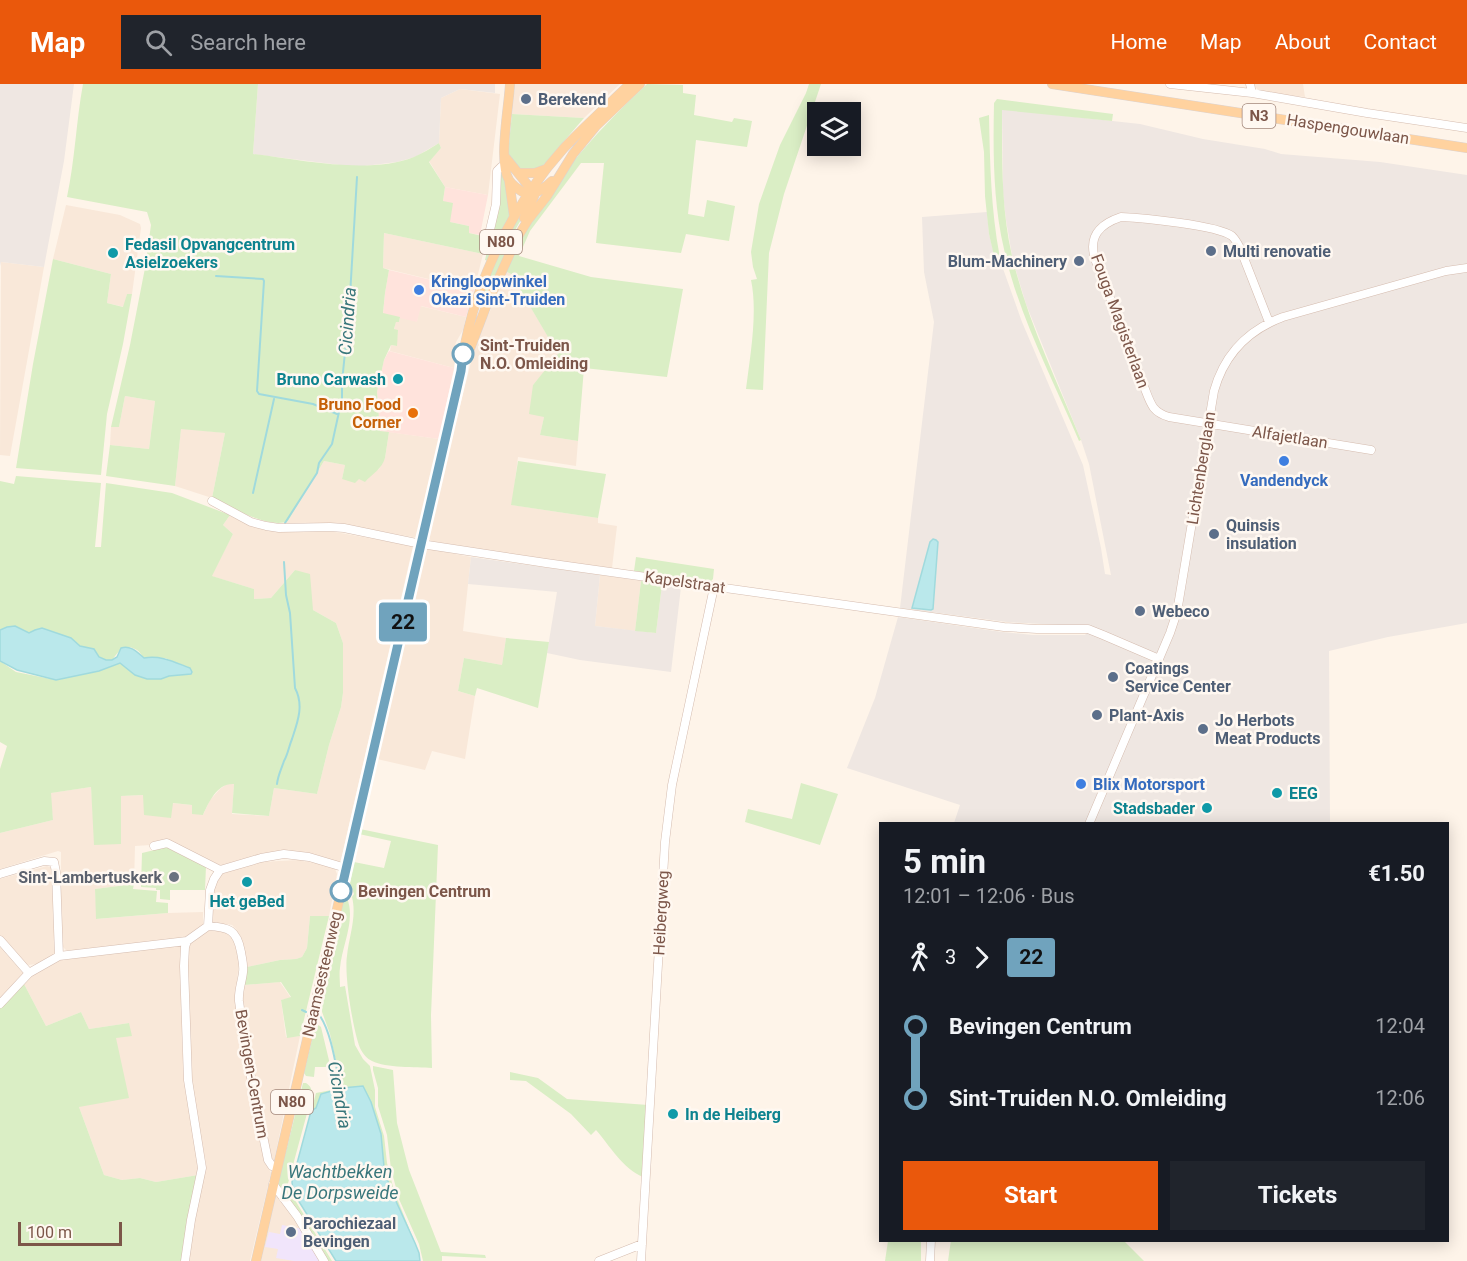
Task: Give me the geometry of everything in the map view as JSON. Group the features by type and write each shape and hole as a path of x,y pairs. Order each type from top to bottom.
{"main road":[{"path":"510,84 506,161 514,216"},
{"name":"N80","path":"532,193 564,149 630,84"},
{"name":"N80","path":"573,154 596,126 640,84"},
{"name":"Haspengouwlaan","path":"1052,84 1467,147"},
{"path":"509,180 517,188 532,193 545,188 573,154"},
{"name":"Naamsesteenweg","path":"461,371 487,304 517,238 573,154"},
{"path":"506,161 519,173 532,193"},
{"path":"519,173 535,173 549,168"},
{"path":"517,238 532,193"},
{"name":"Naamsesteenweg","path":"256,1261 461,371 463,354 478,297 489,267 514,216 532,193"}],"street":[{"path":"1170,84 1252,93 1467,128"},
{"path":"1250,84 1252,93"},
{"path":"486,247 496,204 497,171 506,161"},
{"name":"Fouga Magisterlaan","path":"1208,424 1169,417 1155,411 1152,407 1095,259 1092,246 1098,231 1103,225 1121,217 1212,228 1228,234 1240,248 1269,322"},
{"name":"Lichtenberglaan","path":"1090,822 1177,612 1214,391 1224,365 1240,343 1269,322 1446,271 1467,268"},
{"name":"Alfajetlaan","path":"1208,424 1371,450"},
{"name":"Kapelstraat","path":"212,501 251,522 279,528 337,527 421,544 546,563 1004,627 1088,630 1159,659"},
{"name":"Heibergweg","path":"641,1261 664,842 672,785 714,587"},
{"path":"154,846 163,839 220,870"},
{"path":"0,1004 29,973 59,956 187,941 208,926 210,890 220,870 284,854 309,857 346,868"},
{"path":"0,874 45,861 54,862 57,872 59,956"},
{"name":"Bevingen-Centrum","path":"208,926 229,929 235,934 240,944 243,969 238,995 246,1053 268,1160 272,1166 277,1168"},
{"path":"0,940 29,973"},
{"path":"185,1261 202,1163 188,1080 184,966 187,941"},
{"path":"273,1184 297,1216 324,1261"},
{"path":"930,1261 931,1242"},
{"path":"599,1261 642,1244"}],"shaded area":[{"path":"0,84 74,84 64,161 44,267 1,262 0,266"},
{"path":"258,84 495,84 495,93 460,89 441,98 439,143 415,157 397,162 356,167 253,154"},
{"path":"515,84 620,84 584,118 512,114"},
{"path":"1253,84 1303,84 1305,97 1267,93 1258,90"},
{"path":"460,89 500,94 488,195 445,187 429,161 441,148 439,143 441,98"},
{"path":"1002,109 1140,124 1281,154 1380,162 1467,175 1467,623 1388,637 1329,651 1330,822 954,822 960,805 847,768 875,698 898,617 1033,635 1085,635 1092,627 1007,622 900,608 934,322 924,272 922,217 987,212 989,234 997,264 1001,263 1022,322 1083,465 1105,574 1111,575 1089,464 1026,304 1013,261 1003,193"},
{"path":"445,187 488,195 480,235 469,233 469,226 450,222 443,201"},
{"path":"66,205 120,215 140,224 132,294 127,294 124,307 107,303 111,274 53,259"},
{"path":"384,233 483,254 474,290 383,268"},
{"path":"1,262 44,267 10,456 0,455"},
{"path":"389,270 474,290 466,317 421,306 417,322 383,314"},
{"path":"505,271 511,274 559,355 533,385 544,417 540,435 578,441 576,466 518,457 512,505 598,518 598,523 617,526 612,568 431,541 429,538 471,362"},
{"path":"420,306 466,317 463,330 456,342 453,355 454,368 390,351 391,345 396,346 398,330 394,330 396,321 399,322 400,317 417,321"},
{"path":"389,351 454,368 439,439 380,431 377,392 384,360"},
{"path":"125,396 155,401 149,449 110,445 111,427 119,427"},
{"path":"181,428 225,433 212,498 175,486"},
{"path":"389,432 439,439 418,538 334,523 285,523 324,461 345,465 342,479 359,478 379,469 385,458"},
{"path":"230,515 262,529 324,530 413,546 341,860 338,862 308,854 220,865 169,842 135,846 134,884 95,889 97,919 203,912 203,924 185,939 66,950 63,947 61,929 61,852 0,869 0,833 53,820 50,793 91,787 95,845 121,796 144,795 170,818 172,803 192,805 203,815 210,800 227,784 234,784 232,814 269,816 274,788 317,794 341,707 343,643 336,623 313,610 295,570 271,598 254,599 254,589 211,576 233,534 223,525"},
{"path":"430,549 471,557 463,631 506,638 502,665 464,658 458,691 475,696 465,759 432,751 425,770 377,759 425,551"},
{"path":"471,557 600,575 595,626 656,633 662,585 681,587 671,672 580,660 547,653 557,592 468,584"},
{"path":"600,575 641,581 635,631 595,626"},
{"path":"298,860 335,869 337,874 329,916 310,916 307,948 302,957 247,967 236,929 232,925 211,924 213,891 216,881 225,872 260,862"},
{"path":"47,866 52,870 55,950 50,959 29,965 24,963 0,936 0,879"},
{"path":"220,929 233,936 237,947 239,959 236,994 239,1027 260,1144 271,1173 250,1261 187,1261 206,1163 190,1080 187,952 190,942 207,930"},
{"path":"178,946 182,951 182,1045 185,1077 199,1155 198,1175 156,1182 140,1178 122,1180 104,1175 79,1107 116,1038 129,1023 89,1029 81,1012 46,1026 24,984 41,969 55,961"},
{"path":"0,947 23,973 23,976 0,1000"},
{"path":"280,982 291,998 281,1000 286,1037 300,1036 274,1161 247,1043 242,1008 244,985"},
{"path":"276,1194 282,1197 321,1261 261,1261"},
{"path":"282,1225 303,1229 321,1261 276,1258 278,1249 265,1247 269,1232 280,1234"}],"green space":[{"path":"83,84 258,84 253,154 356,166 376,165 414,157 439,143 441,148 429,162 445,187 443,201 453,203 450,222 469,226 469,233 487,237 483,254 384,233 383,268 389,270 383,313 400,317 394,329 398,330 397,346 391,345 384,360 377,392 380,431 389,432 385,458 365,482 359,479 355,483 342,479 345,465 324,461 288,521 280,523 261,520 212,498 225,433 181,429 175,486 106,476 110,445 149,449 155,401 125,396 119,427 111,427 130,345 151,225 147,212 67,197"},
{"path":"647,84 683,85 683,93 696,95 694,115 732,122 734,118 752,121 747,147 696,140 688,214 704,217 707,200 735,206 729,241 686,234 681,253 596,243 604,163 581,163 530,231 519,256 591,277 683,289 667,377 584,368 578,441 540,435 544,417 529,414 533,385 558,354 511,274 505,271 540,205 568,168 598,133"},
{"path":"809,84 821,84 815,102 807,102 807,126 784,194 769,253 763,390 746,389 754,320 751,280 757,279 751,252 759,204 780,145"},
{"path":"997,99 1113,114 1112,121 1002,110 1004,204 1013,260 1035,329 1081,440 1079,441 1027,323 1004,249 995,177 994,103"},
{"path":"512,114 584,118 541,168 532,171 516,168 508,153"},
{"path":"989,115 993,208 1001,263 996,264 989,234 984,152 979,118"},
{"path":"503,171 510,215 489,261 485,260 498,203 500,172"},
{"path":"529,206 507,244 507,253 486,298 481,296 512,225"},
{"path":"53,259 111,274 107,303 123,307 127,294 132,294 107,414 101,475 16,468"},
{"path":"518,461 606,474 598,518 511,505"},
{"path":"16,476 101,483 95,547 101,547 106,483 172,493 230,515 223,525 233,534 212,576 254,589 254,599 271,598 295,570 310,574 313,610 336,623 343,643 341,707 317,794 274,788 269,816 232,813 234,784 223,787 214,794 203,815 192,814 192,805 173,803 171,818 144,815 143,795 121,796 121,844 94,845 91,787 51,793 53,820 0,833 0,769 7,746 0,742 0,661 16,672 56,680 99,671 120,663 161,679 190,668 165,658 144,658 137,650 129,647 122,649 112,660 106,660 99,657 94,649 80,646 71,638 35,630 29,633 15,628 0,630 0,481 14,484"},
{"path":"636,557 714,569 713,579 710,582 634,571"},
{"path":"641,581 662,585 656,633 635,631"},
{"path":"506,638 549,642 538,708 477,688 475,696 458,691 464,658 502,665"},
{"path":"801,783 838,794 820,845 745,822 748,809 792,819"},
{"path":"360,829 438,845 431,1015 432,1068 378,1063 365,1056 357,1040 346,965 354,912 352,897 354,894 350,883 354,862 384,868 391,841 359,834"},
{"path":"167,847 206,866 205,890 170,890 170,900 160,899 160,890 156,888 141,887 142,853"},
{"path":"134,884 133,889 157,891 156,902 168,903 168,913 96,919 95,889"},
{"name":"Wachtbekken De Dorpsweide","path":"347,898 350,915 341,959 340,987 345,986 355,1045 370,1066 375,1090 375,1107 384,1136 387,1163 394,1191 419,1253 420,1261 336,1261 293,1192 292,1182 316,1093 342,1088 330,1034 321,1009 343,902"},
{"path":"310,916 329,916 300,1036 287,1038 281,1000 291,997 281,982 244,985 247,967 302,957 307,948"},
{"path":"24,984 46,1026 81,1012 89,1029 129,1023 132,1036 116,1038 129,1098 79,1107 104,1175 122,1180 140,1178 156,1182 198,1175 187,1221 181,1261 0,1261 0,1008"},
{"path":"316,1023 321,1027 333,1077 330,1078 327,1067 315,1067 314,1077 306,1076 304,1073"},
{"path":"373,1066 393,1070 397,1123 409,1170 441,1252 485,1255 486,1258 442,1256 442,1261 423,1261 419,1244 399,1199 391,1169 387,1135 378,1106 378,1088"},
{"path":"510,1072 538,1078 567,1099 648,1105 643,1177 623,1163 596,1130 591,1135 571,1114 526,1081 510,1080"},
{"path":"303,1083 310,1087 312,1095 287,1187 332,1261 327,1261 278,1184"},
{"path":"888,1242 921,1242 921,1261 885,1261"},
{"path":"951,1242 1125,1242 1144,1261 948,1261"}],"water":[{"path":"933,539 938,542 933,609 912,608 930,542"},
{"path":"15,626 29,633 42,628 71,638 80,646 94,649 99,657 106,660 112,660 117,657 121,648 128,647 144,658 156,657 167,660 190,668 192,672 161,679 147,679 135,675 120,663 99,671 56,680 17,670 0,661 0,630"},
{"name":"Wachtbekken De Dorpsweide","path":"363,1086 371,1102 381,1134 384,1167 390,1188 415,1243 420,1261 336,1261 293,1192 292,1182 311,1111 316,1108 321,1094 342,1088"}],"waterway":[{"name":"Cicindria","path":"285,523 317,473 319,463 332,444 342,398 357,177"},
{"path":"216,276 263,279 264,281 257,391 259,394 313,404 337,414"},
{"path":"253,493 274,399"},
{"name":"Cicindria","path":"277,784 300,707 295,688 284,562"},
{"name":"Cicindria","path":"302,1010 306,1012"},
{"name":"Cicindria","path":"320,1016 331,1042 341,1090"}],"bus line":[{"name":"22","path":"341,891 461,371 463,354"}],"place":[{"name":"Berekend","path":"526,99"},
{"name":"Multi renovatie","path":"1211,251"},
{"name":"Fedasil Opvangcentrum Asielzoekers","path":"113,253"},
{"name":"Blum-Machinery","path":"1079,261"},
{"name":"Kringloopwinkel Okazi Sint-Truiden","path":"419,290"},
{"name":"Sint-Truiden N.O. Omleiding","path":"463,354"},
{"name":"Bruno Carwash","path":"398,379"},
{"name":"Bruno Food Corner","path":"413,413"},
{"name":"Vandendyck","path":"1284,461"},
{"name":"Quinsis insulation","path":"1214,534"},
{"name":"Webeco","path":"1140,611"},
{"name":"Coatings Service Center","path":"1113,677"},
{"name":"Plant-Axis","path":"1097,715"},
{"name":"Jo Herbots Meat Products","path":"1203,729"},
{"name":"Blix Motorsport","path":"1081,784"},
{"name":"EEG","path":"1277,793"},
{"name":"Stadsbader","path":"1207,808"},
{"name":"Sint-Lambertuskerk","path":"174,877"},
{"name":"Het geBed","path":"247,882"},
{"name":"Bevingen Centrum","path":"341,891"},
{"name":"In de Heiberg","path":"673,1114"},
{"name":"Parochiezaal Bevingen","path":"291,1232"}]}
